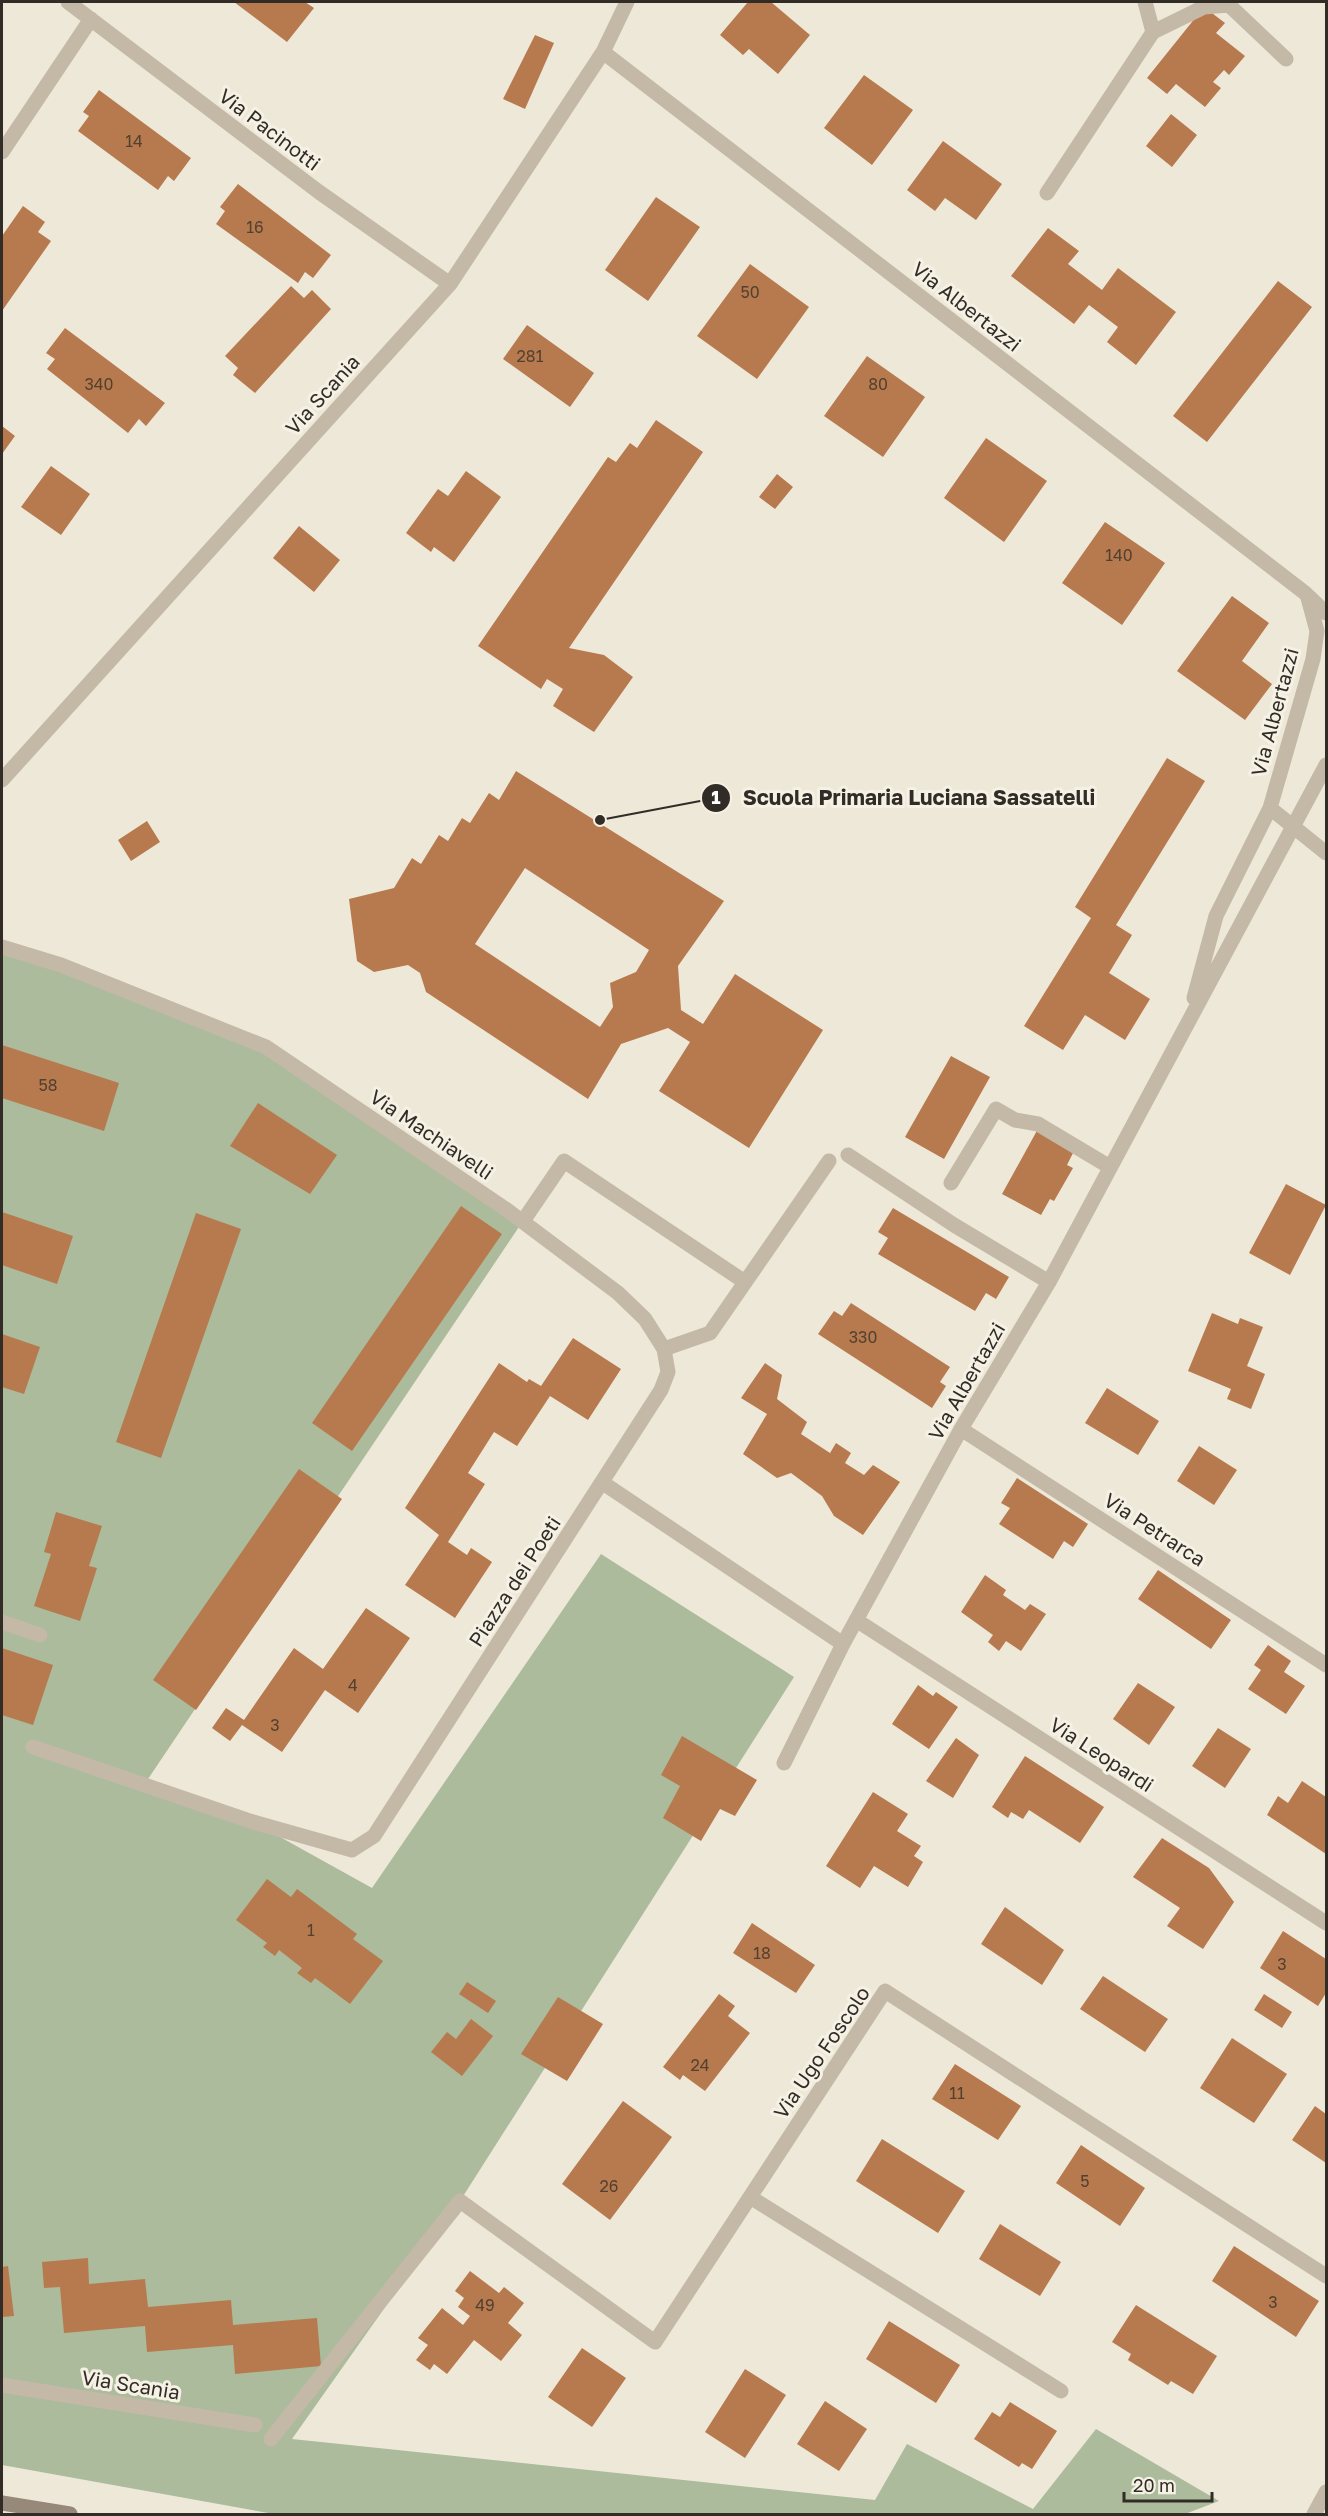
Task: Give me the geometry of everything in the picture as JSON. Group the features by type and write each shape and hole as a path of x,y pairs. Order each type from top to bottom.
{"main road":[{"path":"2,2503 70,2514"}],"street":[{"name":"Via Pacinotti","path":"68,2 319,192 450,284"},
{"name":"Via Scania","path":"2,780 450,284 603,52 627,2"},
{"path":"1145,2 1153,32"},
{"path":"1047,193 1153,32 1204,7 1230,5 1286,59"},
{"path":"2,152 91,19"},
{"name":"Via Albertazzi","path":"603,52 1305,593 1326,613"},
{"name":"Via Albertazzi","path":"1188,1022 1216,916 1270,808 1313,659 1317,631 1313,611 1305,593"},
{"name":"Via Albertazzi","path":"784,1763 856,1620 961,1429 1049,1282 1326,765"},
{"name":"Via Albertazzi","path":"1270,808 1293,827"},
{"path":"1293,827 1326,853"},
{"name":"Via Machiavelli","path":"2,947 61,965 266,1047 523,1221 618,1293 645,1319 664,1349 668,1372 661,1390 603,1483"},
{"path":"951,1183 996,1109 1015,1120 1038,1124 1110,1167"},
{"path":"848,1155 954,1225 1049,1282"},
{"path":"523,1221 564,1161 745,1281"},
{"path":"664,1349 710,1333 829,1161"},
{"name":"Via Petrarca","path":"961,1429 1326,1665"},
{"path":"603,1483 843,1644"},
{"name":"Piazza dei Poeti","path":"33,1747 253,1822 352,1850 374,1836 603,1483"},
{"name":"Via Leopardi","path":"856,1620 1326,1923"},
{"path":"2,1622 40,1635"},
{"name":"Via Ugo Foscolo","path":"271,2439 460,2201 655,2342 885,1991 1326,2276"},
{"path":"750,2197 1061,2391"},
{"name":"Via Scania","path":"2,2385 255,2425"},
{"path":"1314,2514 1326,2492"},
{"path":"1320,2514 1326,2497"}],"green space":[{"path":"2,951 266,1047 523,1221 146,1782 253,1822 372,1888 601,1554 794,1677 460,2201 292,2439 875,2500 907,2444 1033,2509 1096,2429 1219,2501 1185,2514 274,2514 2,2465"}],"building":[{"path":"234,2 305,2 314,8 287,42"},
{"path":"748,2 771,2 810,35 778,74 749,49 743,55 720,35"},
{"path":"1204,7 1225,23 1216,33 1245,56 1229,75 1224,70 1213,82 1221,88 1205,107 1176,84 1167,94 1147,78"},
{"path":"535,35 554,43 525,109 503,99"},
{"path":"864,75 913,110 872,165 824,128"},
{"path":"99,90 191,158 174,181 168,176 158,190 78,131 89,116 83,112"},
{"path":"1171,114 1197,135 1172,167 1146,146"},
{"path":"943,141 1002,184 976,220 945,198 935,211 907,190"},
{"path":"238,184 331,255 313,278 305,272 298,283 216,224 225,211 220,207"},
{"path":"656,197 700,227 648,301 605,270"},
{"path":"23,206 45,222 38,232 51,241 2,311 2,236"},
{"path":"1048,228 1079,251 1068,264 1102,290 1118,268 1176,312 1136,365 1107,342 1118,327 1089,305 1074,324 1011,276"},
{"path":"750,264 809,307 757,379 697,336"},
{"path":"1278,281 1312,307 1207,442 1173,416"},
{"path":"291,286 304,298 312,290 331,309 255,393 233,375 238,368 225,356"},
{"path":"527,325 594,373 570,407 503,359"},
{"path":"65,328 165,403 146,426 139,419 128,433 47,369 55,359 46,353"},
{"path":"867,356 925,397 883,457 824,416"},
{"path":"656,420 703,452 569,648 604,655 633,677 594,732 553,706 563,689 547,679 541,689 478,646 608,457 616,462 630,443 637,448"},
{"path":"2,426 15,436 2,454"},
{"path":"986,438 1047,481 1004,542 944,498"},
{"path":"51,466 90,494 61,535 21,507"},
{"path":"466,471 501,497 454,562 434,547 431,552 406,533 438,489 448,496"},
{"path":"777,474 793,487 775,509 759,497"},
{"path":"1105,522 1165,563 1122,625 1062,583"},
{"path":"299,526 340,560 314,592 273,558"},
{"path":"1232,596 1269,623 1242,661 1272,684 1245,720 1177,671"},
{"path":"1167,758 1205,781 1116,925 1132,935 1109,973 1150,999 1125,1040 1085,1015 1063,1050 1024,1026 1091,918 1075,907"},
{"path":"516,771 724,901 678,966 681,1010 703,1024 735,974 823,1030 749,1148 659,1091 690,1042 668,1028 621,1044 588,1099 426,992 420,973 408,965 374,972 357,961 349,899 394,888 412,858 421,864 439,835 448,841 462,818 470,823 489,793 499,800","holes":["525,868 649,950 636,972 610,983 613,1007 600,1027 475,944"]},
{"path":"147,821 160,842 131,861 118,840"},
{"path":"2,1045 119,1083 104,1131 2,1098"},
{"path":"951,1056 990,1077 944,1159 905,1137"},
{"path":"258,1103 337,1155 310,1194 230,1146"},
{"path":"1039,1127 1076,1147 1067,1165 1073,1168 1054,1201 1050,1199 1041,1215 1002,1194"},
{"path":"1286,1184 1326,1205 1290,1275 1249,1253"},
{"path":"461,1206 502,1234 352,1451 312,1423"},
{"path":"893,1208 1009,1277 996,1299 986,1293 975,1311 878,1254 888,1238 878,1232"},
{"path":"2,1212 73,1236 57,1284 2,1265"},
{"path":"196,1213 241,1229 161,1458 116,1442"},
{"path":"851,1303 950,1367 940,1382 946,1386 932,1408 818,1334 834,1311 842,1316"},
{"path":"1212,1313 1238,1324 1240,1318 1263,1327 1247,1366 1265,1374 1251,1409 1227,1399 1231,1389 1188,1371"},
{"path":"2,1334 40,1347 24,1394 2,1387"},
{"path":"573,1338 621,1369 588,1420 550,1396 517,1446 494,1432 468,1473 485,1484 448,1542 467,1555 471,1548 492,1562 455,1618 405,1585 439,1535 405,1508 499,1363 527,1382 529,1379 541,1386"},
{"path":"765,1363 782,1375 777,1399 807,1422 801,1434 830,1453 836,1443 851,1453 845,1463 864,1475 873,1465 900,1482 863,1535 834,1516 822,1496 791,1473 777,1478 743,1454 767,1414 741,1398"},
{"path":"1107,1388 1159,1421 1138,1455 1085,1423"},
{"path":"1199,1446 1237,1470 1214,1505 1177,1481"},
{"path":"299,1469 342,1499 196,1710 153,1680"},
{"path":"1017,1478 1088,1524 1073,1547 1064,1541 1053,1559 999,1524 1010,1508 1001,1503"},
{"path":"56,1512 102,1526 89,1566 97,1568 80,1621 34,1606 51,1554 44,1552"},
{"path":"1158,1570 1231,1620 1211,1649 1138,1599"},
{"path":"985,1575 1006,1590 1003,1595 1025,1610 1030,1604 1046,1614 1021,1651 1006,1641 999,1651 988,1642 993,1635 961,1612"},
{"path":"366,1608 410,1638 358,1713 325,1690 282,1752 242,1725 230,1741 212,1728 226,1708 244,1720 294,1648 323,1669"},
{"path":"1268,1645 1291,1661 1284,1672 1305,1686 1286,1714 1248,1689 1261,1670 1254,1665"},
{"path":"2,1648 53,1665 33,1725 2,1715"},
{"path":"1138,1683 1175,1707 1149,1745 1113,1719"},
{"path":"918,1685 933,1696 936,1692 958,1707 929,1749 892,1724"},
{"path":"1218,1728 1251,1749 1225,1788 1192,1766"},
{"path":"682,1736 757,1780 735,1816 720,1809 701,1841 663,1818 680,1786 661,1775"},
{"path":"956,1738 979,1755 953,1798 926,1781"},
{"path":"1025,1756 1104,1807 1080,1843 1029,1810 1023,1819 1011,1812 1008,1818 992,1807"},
{"path":"1302,1781 1326,1797 1326,1854 1267,1815 1278,1796 1288,1803"},
{"path":"873,1792 908,1814 897,1831 921,1846 914,1856 923,1862 908,1887 874,1866 860,1888 826,1866"},
{"path":"1162,1838 1209,1868 1234,1902 1203,1949 1167,1926 1180,1908 1133,1877"},
{"path":"267,1879 291,1897 297,1889 357,1934 353,1939 383,1961 350,2004 315,1978 311,1983 297,1973 302,1968 279,1950 275,1956 263,1947 267,1943 236,1920"},
{"path":"1005,1907 1064,1950 1042,1985 981,1944"},
{"path":"752,1923 815,1965 796,1993 733,1953"},
{"path":"1283,1931 1326,1959 1326,1993 1318,2006 1260,1968"},
{"path":"1103,1976 1168,2019 1145,2052 1080,2009"},
{"path":"467,1982 496,2001 488,2013 459,1994"},
{"path":"719,1994 735,2006 728,2016 750,2033 705,2091 683,2075 680,2080 663,2067"},
{"path":"1264,1994 1292,2012 1282,2028 1254,2010"},
{"path":"558,1997 603,2024 567,2081 521,2054"},
{"path":"471,2019 493,2036 462,2076 431,2052 447,2032 456,2039"},
{"path":"1232,2038 1287,2074 1254,2123 1200,2088"},
{"path":"955,2064 1021,2106 998,2140 932,2099"},
{"path":"623,2101 672,2137 610,2220 562,2184"},
{"path":"1315,2106 1326,2114 1326,2163 1292,2140"},
{"path":"882,2139 965,2191 938,2233 856,2181"},
{"path":"1081,2145 1145,2188 1120,2226 1056,2183"},
{"path":"1000,2224 1061,2262 1040,2296 979,2259"},
{"path":"1234,2246 1319,2301 1296,2337 1212,2281"},
{"path":"88,2258 89,2284 145,2279 148,2307 231,2300 233,2325 317,2318 321,2366 235,2374 233,2345 147,2352 145,2326 64,2333 60,2287 44,2288 42,2262"},
{"path":"8,2266 14,2316 2,2317 2,2267"},
{"path":"470,2271 499,2293 504,2287 524,2303 508,2323 522,2335 501,2361 474,2340 447,2374 434,2364 430,2370 416,2360 428,2345 418,2338 442,2308 463,2325 470,2316 458,2307 464,2298 455,2291"},
{"path":"1136,2305 1217,2356 1193,2394 1171,2381 1168,2385 1128,2360 1131,2354 1112,2342"},
{"path":"889,2321 960,2365 936,2403 866,2359"},
{"path":"582,2348 626,2378 592,2427 548,2397"},
{"path":"745,2369 786,2395 745,2458 705,2432"},
{"path":"825,2401 867,2429 839,2471 797,2444"},
{"path":"1010,2402 1057,2431 1032,2469 1022,2463 1019,2467 974,2439 992,2412 1000,2417"}],"place":[{"name":"Scuola Primaria Luciana Sassatelli","path":"600,820"}]}
